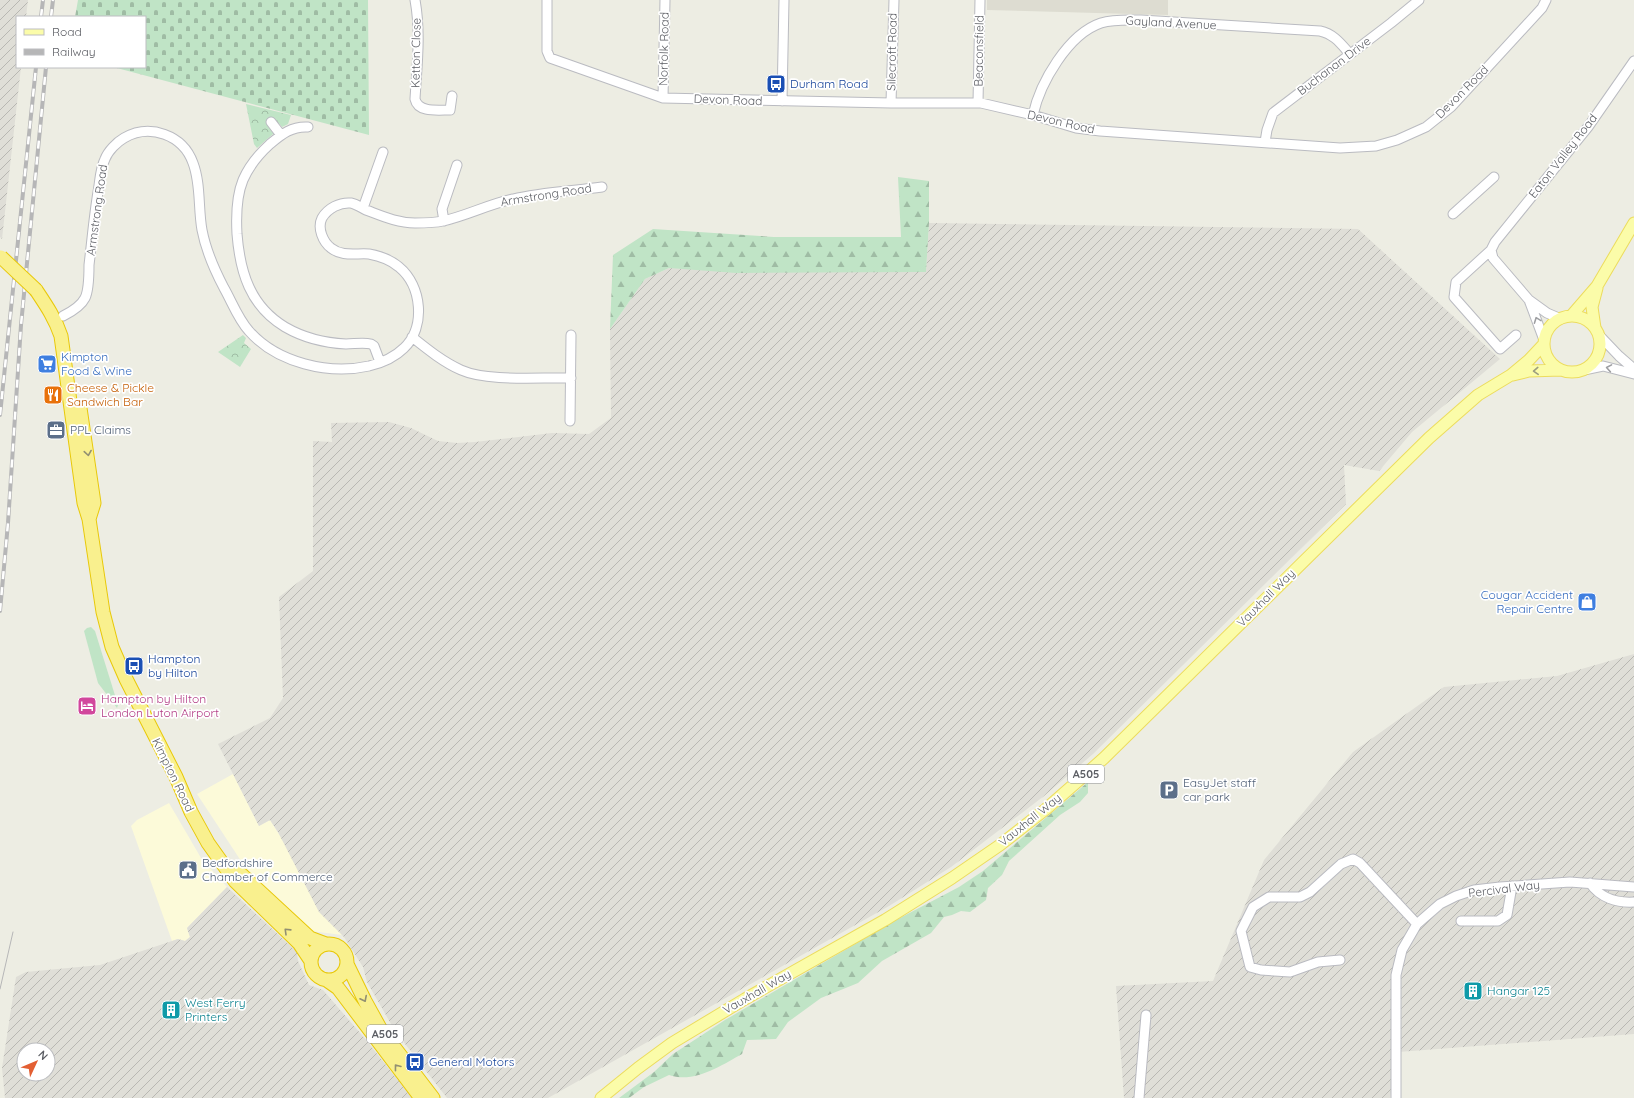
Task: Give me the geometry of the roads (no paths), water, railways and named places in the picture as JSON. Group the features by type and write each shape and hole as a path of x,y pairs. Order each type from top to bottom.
{"highway":[{"name":"Kimpton Road","path":"1,256 36,290 57,322 61,336 84,503 89,519 103,612 112,647 126,679 176,778 191,812 208,843 235,882 299,943 311,961"},
{"name":"Kimpton Road","path":"36,290 46,294 55,304 64,316 69,334 90,465 94,503 89,519"},
{"name":"Kimpton Road","path":"224,865 242,875 310,938 326,944"},
{"path":"326,944 341,948 346,955 348,964 346,970 339,978 328,981 316,975 312,968 311,961 316,950 326,944"},
{"name":"A505","path":"348,964 365,1001 381,1030 433,1098"},
{"name":"A505","path":"328,981 338,988 421,1098"}],"main road":[{"path":"1566,318 1597,286 1634,223"},
{"path":"1596,331 1590,323 1582,318 1566,318 1554,323 1546,333 1544,342 1548,359 1554,366 1561,370 1574,372 1584,370 1597,358 1600,348 1592,307 1597,286"},
{"name":"Vauxhall Way","path":"602,1098 638,1068 678,1039 731,1007 885,920 952,878 1000,845 1046,809 1104,758 1429,438 1478,395 1511,375 1529,360 1544,342"},
{"name":"Vauxhall Way","path":"1511,375 1529,371 1561,370"}],"street":[{"name":"Ketton Close","path":"415,0 419,29 415,98 416,103 424,109 450,110 452,96"},
{"name":"Devon Road","path":"547,0 547,51 550,58 663,98 891,103 978,103 1033,115 1076,128 1100,131 1340,148 1376,146 1397,140 1426,127 1450,106 1542,8 1546,0"},
{"name":"Norfolk Road","path":"663,98 665,0"},
{"path":"782,101 784,0"},
{"name":"Silecroft Road","path":"891,103 894,0"},
{"name":"Beaconsfield","path":"978,103 980,0"},
{"name":"Buchanan Drive","path":"1265,142 1267,130 1273,113 1419,0"},
{"name":"Gayland Avenue","path":"1033,115 1036,102 1045,82 1060,58 1074,40 1100,23 1141,20 1320,31 1328,33 1337,39 1350,54"},
{"name":"Eaton Valley Road","path":"1516,335 1500,349 1454,297 1456,282 1491,250 1494,242 1588,126 1634,61"},
{"path":"271,122 281,134"},
{"path":"308,127 291,129 281,134 265,148 250,166 239,194 237,223 239,254 242,271 260,304 272,317 285,327 312,339 327,342 370,344 374,346 380,362"},
{"name":"Armstrong Road","path":"64,316 72,311 85,298 93,223 100,176 105,158 121,139 145,132 155,132 173,138 181,144 188,153 193,163 197,178 202,231 213,267 242,322 251,334 277,352 316,367 351,369 380,362 406,347 412,337 418,321 418,304 415,287 408,276 399,267 388,259 370,254 343,254 333,250 322,237 320,226 322,218 337,204 352,203 396,221 426,223 444,221 515,198 602,187"},
{"path":"363,208 383,152"},
{"path":"444,221 442,209 457,165"},
{"path":"1453,214 1494,177"},
{"path":"1491,250 1493,258 1529,300 1547,314 1566,318"},
{"path":"1529,300 1544,342"},
{"path":"1596,331 1619,356 1634,369"},
{"path":"570,421 571,335"},
{"path":"412,337 446,362 474,375 493,377 571,378"},
{"path":"1584,370 1603,366 1634,374"},
{"path":"1340,960 1318,962 1290,972 1261,970 1250,967 1241,931 1253,907 1269,897 1300,897 1310,892 1341,864 1353,859 1360,864 1417,924"},
{"name":"Percival Way","path":"1396,1098 1396,976 1402,950 1417,924 1440,904 1456,896 1474,890 1570,882 1634,887"},
{"path":"1590,883 1594,889 1604,896 1622,903 1634,902"},
{"path":"1461,921 1498,921 1507,915 1512,886"},
{"path":"1139,1098 1146,1016"}],"tram line":[{"path":"0,989 13,932"}],"railway":[{"path":"41,16 43,0"},
{"path":"51,16 53,0"},
{"path":"0,415 36,68"},
{"path":"0,611 8,523 21,325 46,68"}],"place":[{"name":"Durham Road","path":"776,84"},
{"name":"Kimpton Food & Wine","path":"47,364"},
{"name":"Cheese & Pickle Sandwich Bar","path":"53,395"},
{"name":"PPL Claims","path":"56,430"},
{"name":"Cougar Accident Repair Centre","path":"1587,602"},
{"name":"Hampton by Hilton","path":"134,666"},
{"name":"Hampton by Hilton London Luton Airport","path":"87,706"},
{"name":"EasyJet staff car park","path":"1169,790"},
{"name":"Bedfordshire Chamber of Commerce","path":"188,870"},
{"name":"Hangar 125","path":"1473,991"},
{"name":"West Ferry Printers","path":"171,1010"},
{"name":"General Motors","path":"415,1062"}]}
